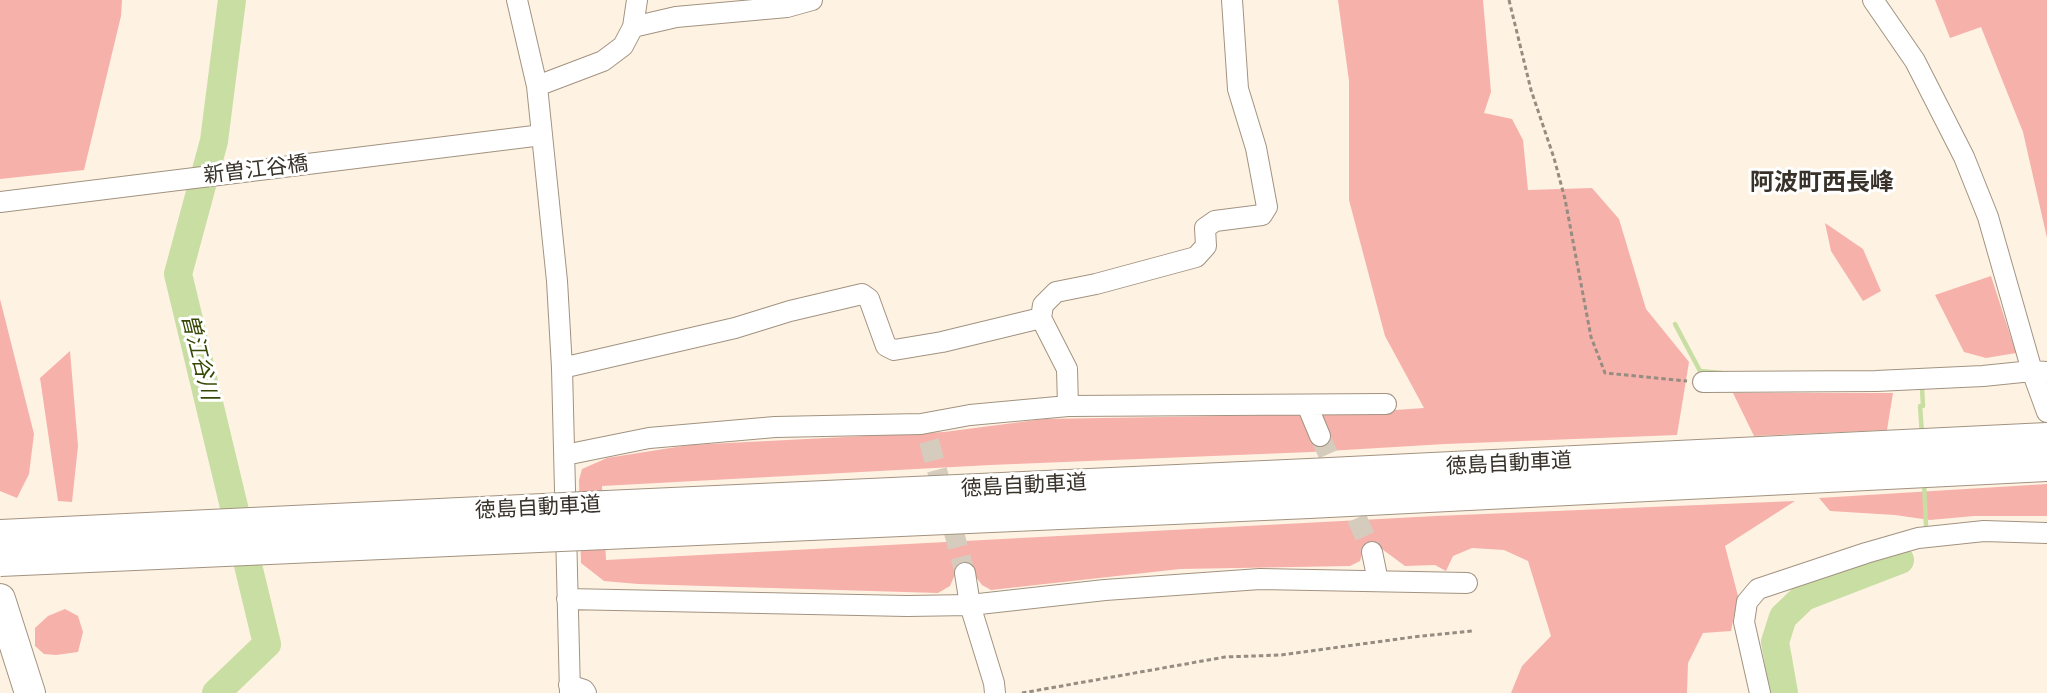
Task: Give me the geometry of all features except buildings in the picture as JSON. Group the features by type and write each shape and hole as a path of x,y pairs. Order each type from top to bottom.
{"highway":[{"name":"徳島自動車道","path":"0,561 1333,473 2047,438"},
{"name":"徳島自動車道","path":"0,535 1298,504 2047,466"},
{"path":"0,599 3,637 26,684"}],"street":[{"path":"517,0 537,86 557,281 562,368 567,599 575,690"},
{"path":"537,86 603,61 623,46 633,27 637,0"},
{"path":"633,27 676,17 787,7 812,0"},
{"path":"1068,406 1067,369 1041,318 1043,305 1056,292 1196,257 1206,246 1205,228 1215,221 1262,215 1268,207 1256,148 1238,89 1232,0"},
{"path":"1873,0 1915,61 1964,157 1988,217 2039,377 2047,412"},
{"name":"新曽江谷橋","path":"0,202 542,135"},
{"path":"562,368 735,328 790,311 862,294 869,299 886,346 894,350 942,342 1041,318"},
{"path":"1703,382 1876,381 1983,376 2039,377"},
{"path":"564,455 660,436 775,427 925,432 970,415 1068,406 1386,404"},
{"path":"1307,405 1320,436"},
{"path":"1760,693 1744,622 1747,602 1758,590 1866,553 1918,538 1984,531 2047,533"},
{"path":"1372,552 1378,581"},
{"path":"965,573 970,605 995,693"},
{"path":"567,599 895,606 970,605 1105,590 1260,579 1467,583"}],"path":[{"path":"1509,0 1532,90 1554,158 1564,199 1591,337 1605,373 1703,382"},
{"path":"1022,693 1225,657 1281,655 1472,631"}],"shaded area":[{"path":"0,0 122,0 121,16 84,170 0,179"},
{"path":"1338,0 1483,0 1491,92 1484,113 1512,119 1523,140 1528,190 1592,188 1619,219 1646,309 1689,362 1677,435 990,465 602,486 606,560 1436,516 1795,501 1725,546 1738,596 1731,631 1703,633 1688,663 1687,693 1511,693 1522,666 1551,636 1528,561 1504,550 1472,548 1453,556 1446,571 1435,565 1405,566 1382,549 1363,550 1360,561 1350,566 1180,569 991,590 982,585 970,569 957,570 950,586 938,593 638,584 604,581 581,563 579,480 582,469 607,458 689,445 944,432 1044,419 1338,414 1424,408 1385,336 1349,200 1349,81"},
{"path":"1935,0 2047,0 2047,238 2023,132 1981,27 1950,38"},
{"path":"1825,223 1863,249 1881,291 1863,301 1831,251"},
{"path":"1991,276 2016,353 1986,358 1964,352 1935,295"},
{"path":"0,299 34,434 29,474 17,498 0,491"},
{"path":"70,351 78,446 72,502 58,501 40,378"},
{"path":"1733,393 1893,393 1887,430 1754,436"},
{"path":"2047,484 2047,516 1974,516 1930,520 1895,515 1830,511 1819,498"},
{"path":"65,609 78,616 83,632 78,652 44,654 35,646 35,628 48,616"}],"waterway":[{"name":"曽江谷川","path":"216,693 267,644 178,274 214,141 232,0"},
{"path":"1675,324 1700,371 1722,373"},
{"path":"1922,388 1923,406 1920,406 1922,434"},
{"path":"1924,481 1926,526"},
{"path":"1784,693 1775,642 1783,617 1804,597 1900,560"}],"tunnel":[{"path":"1320,436 1372,552"},
{"path":"929,441 965,573"}],"district":[{"name":"阿波町西長峰","path":"1822,184"}]}
